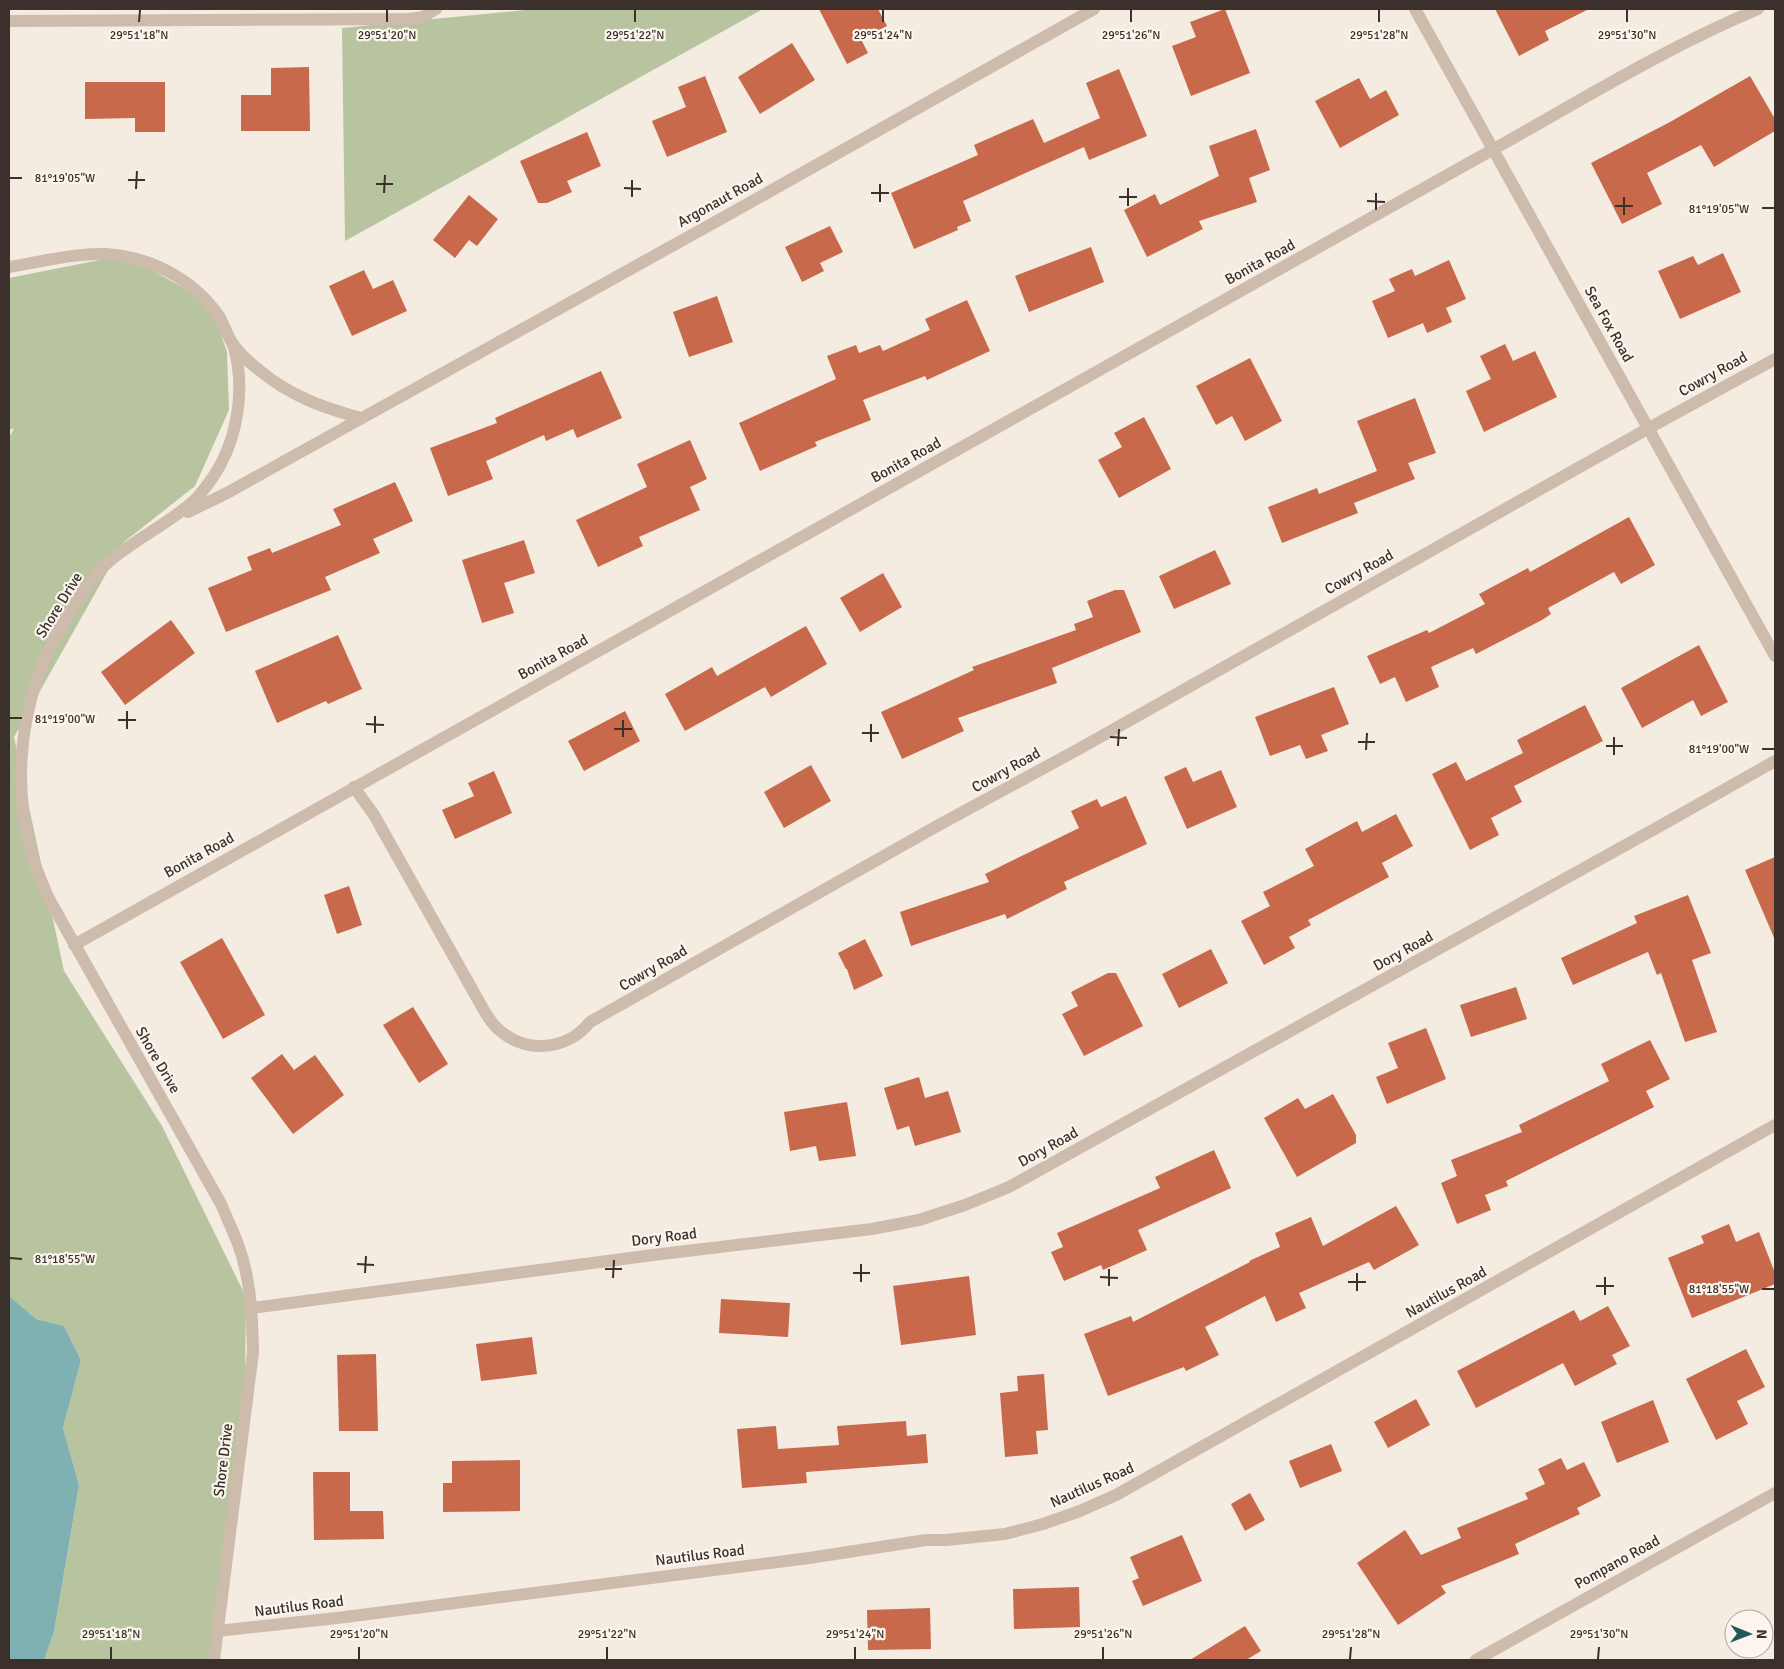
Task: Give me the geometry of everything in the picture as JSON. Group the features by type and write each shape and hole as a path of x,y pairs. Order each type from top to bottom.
{"street":[{"path":"9,21 409,19 423,17 436,9"},
{"name":"Argonaut Road","path":"361,418 1094,9"},
{"name":"Sea Fox Road","path":"1415,9 1775,656"},
{"name":"Bonita Road","path":"74,945 1656,57 1718,26 1758,9"},
{"name":"Shore Drive","path":"9,267 89,254 108,254 140,260 165,269 187,283 219,317 233,344 239,378 237,415 230,446 216,474 197,498 160,527"},
{"name":"Shore Drive","path":"233,344 260,370 291,392 325,408 361,418"},
{"name":"Cowry Road","path":"354,787 374,815 494,1026 510,1038 528,1046 548,1046 567,1041 584,1030 590,1022 616,1007 1775,359"},
{"name":"Shore Drive","path":"214,1660 253,1352 252,1308 244,1266 238,1245 221,1204 44,889 32,855 23,810 21,763 27,713 36,680 56,634 83,592 104,567 130,545 160,527 361,418"},
{"name":"Dory Road","path":"252,1308 653,1255 872,1229 919,1220 965,1205 1009,1187 1775,761"},
{"name":"Nautilus Road","path":"217,1631 337,1618 809,1558 926,1540 946,1540 1005,1534 1080,1512 1116,1495 1775,1125"},
{"name":"Pompano Road","path":"1476,1660 1775,1493"}],"green space":[{"path":"535,9 763,9 345,241 342,28"},
{"path":"125,255 198,296 214,314 227,352 229,410 195,486 124,542 14,737 64,971 162,1126 246,1297 244,1451 214,1660 44,1660 54,1632 79,1485 63,1428 81,1360 64,1326 36,1319 9,1296 9,438 14,428 9,430 9,278"}],"water":[{"path":"9,1296 36,1319 64,1326 81,1360 63,1428 79,1485 54,1632 44,1660 9,1660"}],"building":[{"path":"819,9 878,9 887,26 861,39 868,53 847,64"},
{"path":"1225,9 1250,73 1191,96 1172,46 1196,37 1190,22"},
{"path":"1495,9 1589,9 1545,31 1549,40 1519,56"},
{"path":"792,43 815,80 760,114 738,77"},
{"path":"309,67 310,131 241,131 241,95 271,95 271,68"},
{"path":"1119,69 1147,136 1089,160 1084,147 963,201 971,221 957,227 958,230 914,249 891,193 978,155 974,145 1033,119 1044,143 1100,118 1086,83"},
{"path":"705,76 727,132 667,157 652,121 686,107 678,87"},
{"path":"1750,76 1775,119 1775,131 1714,167 1701,145 1647,173 1662,204 1622,224 1591,163 1670,122"},
{"path":"1359,78 1370,99 1386,90 1399,115 1340,148 1315,101"},
{"path":"85,82 165,82 165,132 135,132 135,118 85,119"},
{"path":"1256,129 1270,170 1249,178 1257,202 1199,221 1203,229 1147,257 1124,210 1155,194 1160,205 1219,176 1209,146"},
{"path":"587,132 601,166 567,181 572,192 547,203 538,203 520,161"},
{"path":"469,195 498,219 477,246 469,240 455,258 433,240"},
{"path":"830,226 843,252 820,263 824,271 802,282 785,247"},
{"path":"1091,247 1104,282 1029,312 1015,276"},
{"path":"1723,253 1741,292 1680,319 1658,271 1693,256 1698,265"},
{"path":"1449,260 1466,299 1446,308 1452,322 1427,333 1423,323 1388,338 1372,301 1395,291 1389,279 1412,269 1415,276"},
{"path":"364,270 373,289 393,280 407,311 352,336 329,286"},
{"path":"717,296 733,342 689,357 673,312"},
{"path":"967,300 990,351 927,380 925,376 863,400 871,420 815,442 817,446 760,471 739,423 836,379 827,356 856,345 859,353 880,345 883,351 930,330 925,319"},
{"path":"1505,344 1513,361 1535,351 1557,397 1484,432 1466,391 1491,379 1480,356"},
{"path":"1250,358 1282,421 1245,441 1232,416 1216,425 1196,386"},
{"path":"601,371 622,418 577,438 573,429 546,441 544,435 486,461 493,479 448,496 430,448 497,423 495,418"},
{"path":"1415,398 1436,453 1408,463 1415,479 1354,503 1358,513 1282,543 1268,507 1317,488 1319,494 1377,471 1357,421"},
{"path":"1144,417 1171,469 1119,498 1098,460 1122,447 1114,433"},
{"path":"690,440 707,479 690,487 700,510 639,537 643,546 598,567 576,520 647,487 637,464"},
{"path":"395,482 413,521 373,539 380,553 325,577 331,590 226,632 208,588 252,570 247,557 270,548 272,553 341,525 333,509"},
{"path":"1629,517 1655,565 1621,584 1614,572 1548,608 1551,614 1542,620 1476,654 1473,648 1431,667 1439,687 1406,702 1395,677 1380,684 1367,656 1427,630 1429,633 1485,604 1479,594 1528,568 1530,572"},
{"path":"524,540 535,573 504,583 514,613 482,623 462,560"},
{"path":"1215,550 1231,584 1174,609 1159,576"},
{"path":"883,573 902,607 860,632 840,598"},
{"path":"1115,590 1124,590 1141,632 1052,668 1057,683 958,718 964,731 902,759 881,712 974,670 972,667 1076,630 1074,624 1093,617 1087,601"},
{"path":"171,620 195,653 125,705 101,672"},
{"path":"806,626 827,664 771,697 765,687 685,731 665,694 712,667 717,676"},
{"path":"338,635 362,689 328,704 326,701 277,723 255,671"},
{"path":"1699,645 1728,702 1701,716 1693,700 1642,728 1621,688"},
{"path":"1334,687 1349,724 1321,735 1328,751 1306,759 1300,745 1270,756 1255,717"},
{"path":"1585,705 1603,741 1514,786 1522,802 1491,818 1499,835 1470,850 1432,774 1456,762 1466,781 1523,753 1517,740"},
{"path":"625,711 640,741 584,771 568,741"},
{"path":"811,765 831,801 784,828 764,792"},
{"path":"1186,767 1193,782 1221,770 1237,807 1187,829 1164,777"},
{"path":"494,771 512,813 455,839 442,810 474,796 468,783"},
{"path":"1126,796 1147,844 1064,882 1067,889 1007,919 1005,914 911,946 900,912 989,882 985,874 1079,828 1071,811 1097,799 1101,807"},
{"path":"1396,814 1413,846 1382,863 1389,877 1308,920 1311,925 1289,937 1295,948 1264,965 1241,921 1270,906 1263,892 1314,866 1305,849 1357,821 1362,832"},
{"path":"1775,857 1775,940 1745,870"},
{"path":"349,886 362,925 337,934 324,895"},
{"path":"1688,895 1711,953 1692,960 1717,1032 1685,1042 1661,973 1657,975 1648,952 1573,985 1561,958 1637,923 1634,916"},
{"path":"222,938 265,1015 223,1039 180,962"},
{"path":"865,939 883,976 854,990 847,969 838,953"},
{"path":"1211,949 1228,983 1179,1008 1162,974"},
{"path":"1108,973 1116,973 1143,1026 1084,1056 1062,1014 1078,1006 1071,992"},
{"path":"1516,987 1527,1019 1471,1037 1460,1005"},
{"path":"413,1007 448,1064 419,1083 383,1025"},
{"path":"1426,1028 1446,1079 1387,1104 1376,1077 1398,1068 1388,1043"},
{"path":"1650,1040 1670,1079 1646,1091 1654,1107 1506,1181 1508,1186 1485,1195 1491,1210 1457,1224 1441,1183 1457,1176 1451,1160 1522,1132 1519,1125 1609,1081 1601,1064"},
{"path":"282,1054 294,1070 315,1055 344,1095 293,1134 251,1078"},
{"path":"919,1077 925,1098 948,1091 961,1132 915,1146 909,1126 897,1130 884,1088"},
{"path":"1333,1094 1356,1135 1356,1143 1297,1177 1264,1118 1298,1098 1305,1109"},
{"path":"847,1102 856,1156 819,1161 816,1146 790,1151 784,1112"},
{"path":"1214,1150 1231,1188 1138,1230 1147,1250 1103,1270 1101,1265 1064,1281 1051,1252 1063,1247 1057,1233 1160,1188 1155,1177"},
{"path":"1396,1206 1419,1245 1374,1270 1369,1262 1299,1293 1306,1308 1276,1322 1265,1296 1205,1327 1219,1355 1186,1371 1184,1367 1108,1396 1084,1334 1131,1316 1133,1322 1249,1261 1280,1247 1275,1233 1311,1217 1323,1246"},
{"path":"1729,1224 1736,1242 1759,1232 1775,1273 1775,1284 1692,1318 1668,1258 1704,1243 1701,1236"},
{"path":"969,1276 976,1335 901,1345 893,1286"},
{"path":"721,1299 790,1303 788,1337 719,1333"},
{"path":"1608,1306 1630,1346 1612,1355 1617,1364 1575,1386 1563,1363 1476,1408 1457,1371 1574,1310 1580,1321"},
{"path":"532,1337 537,1374 481,1381 476,1344"},
{"path":"1746,1349 1765,1387 1737,1401 1748,1424 1716,1440 1686,1379"},
{"path":"376,1354 378,1431 339,1431 337,1355"},
{"path":"1044,1374 1048,1430 1036,1431 1038,1454 1005,1457 1000,1393 1018,1391 1017,1376"},
{"path":"1416,1399 1430,1425 1388,1448 1374,1422"},
{"path":"1653,1400 1669,1442 1617,1463 1601,1422"},
{"path":"906,1421 907,1436 926,1434 928,1463 806,1472 807,1483 742,1488 737,1429 776,1426 778,1449 839,1445 837,1426"},
{"path":"1331,1444 1342,1471 1300,1488 1289,1461"},
{"path":"1561,1458 1567,1470 1584,1462 1601,1496 1577,1508 1580,1514 1515,1544 1519,1554 1441,1586 1446,1593 1398,1625 1357,1563 1405,1530 1421,1555 1461,1538 1457,1528 1528,1499 1525,1493 1545,1484 1538,1469"},
{"path":"520,1460 520,1511 443,1512 443,1483 452,1483 452,1461"},
{"path":"313,1472 350,1472 350,1511 383,1511 384,1539 314,1540"},
{"path":"1250,1493 1265,1520 1245,1531 1231,1504"},
{"path":"1182,1535 1202,1581 1143,1606 1132,1581 1139,1578 1130,1557"},
{"path":"1079,1587 1080,1627 1014,1629 1013,1589"},
{"path":"930,1608 931,1649 868,1650 867,1610"},
{"path":"1245,1626 1261,1651 1246,1660 1190,1660"}]}
